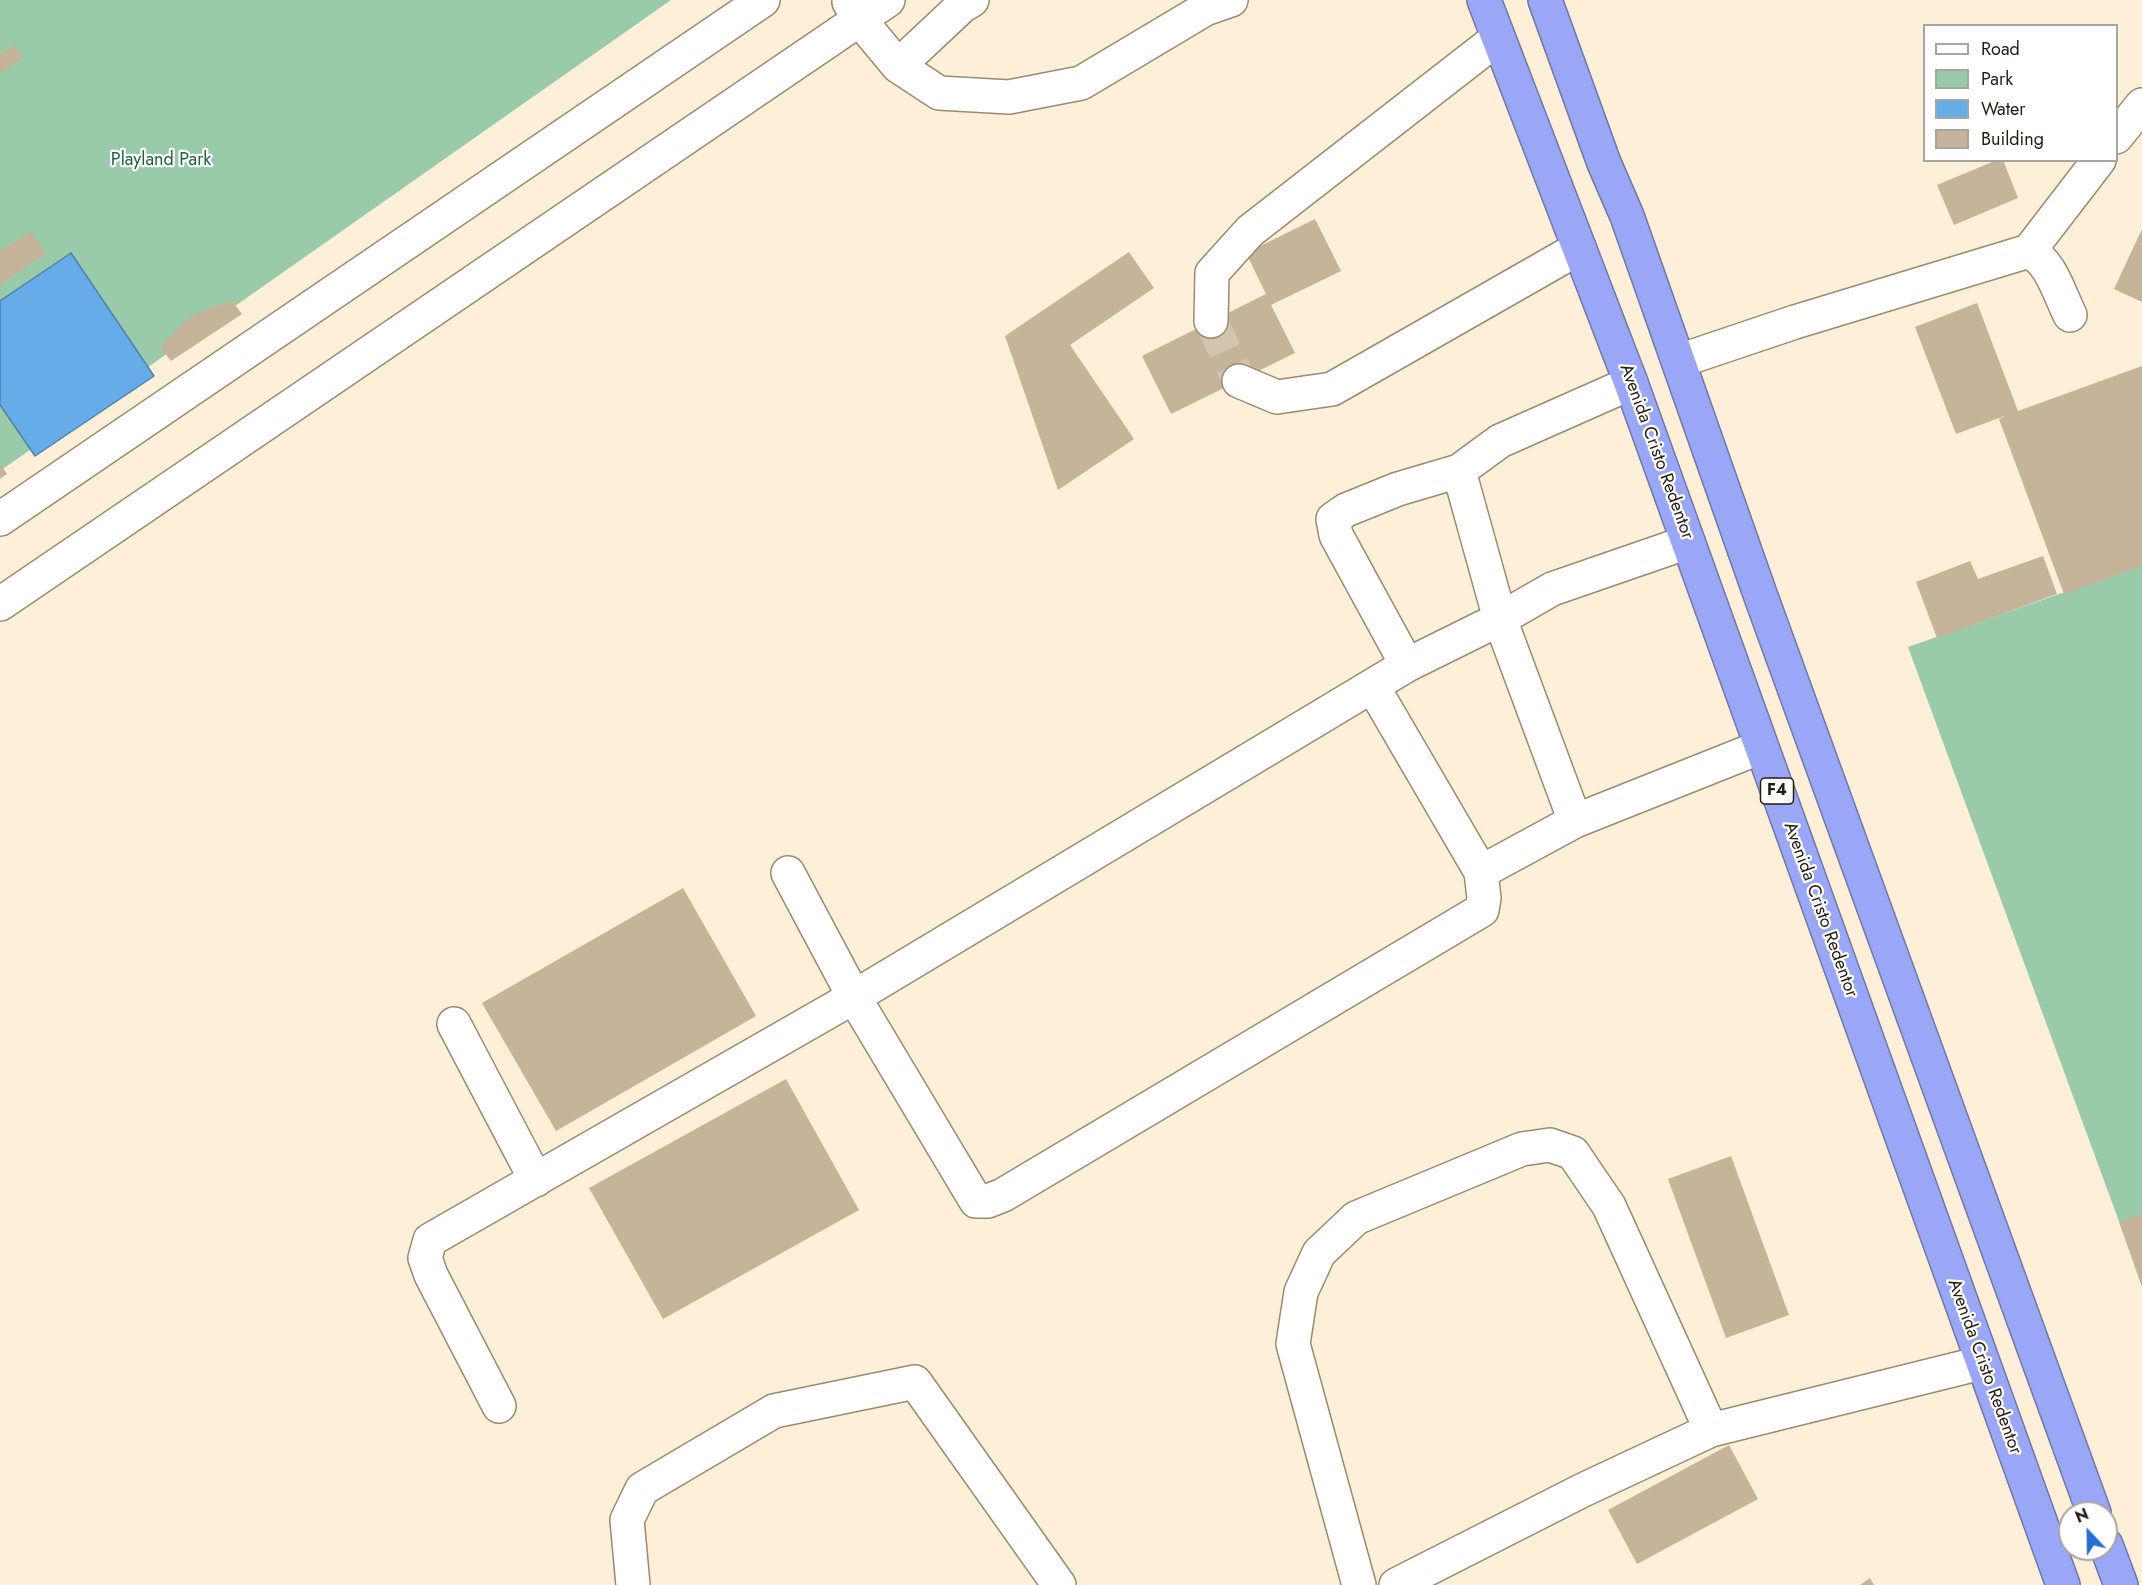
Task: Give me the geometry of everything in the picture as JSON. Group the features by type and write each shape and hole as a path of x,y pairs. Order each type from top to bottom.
{"highway":[{"name":"Avenida Cristo Redentor","path":"1484,0 1631,383 1981,1363 2063,1585"},
{"path":"1545,0 1604,163 1627,216 1764,605 2090,1501"},
{"path":"2112,1561 2121,1585"}],"street":[{"path":"0,519 763,0"},
{"path":"0,604 854,10 888,0"},
{"path":"898,66 962,6 972,0"},
{"path":"854,10 898,66 939,93 1009,97 1081,83 1205,9 1231,0"},
{"path":"1211,321 1212,273 1250,231 1498,38"},
{"path":"2118,135 2142,105"},
{"path":"1679,361 1795,322 2029,251 2097,162"},
{"path":"1239,381 1277,397 1332,389 1579,248"},
{"path":"2029,251 2039,256 2047,266 2070,315"},
{"path":"1407,665 1336,535 1333,519 1346,510 1398,489 1459,471 1500,441 1631,383"},
{"path":"1459,471 1500,619 1575,821"},
{"path":"499,1406 424,1258 430,1240 854,997 1407,665 1500,619 1552,589 1688,542"},
{"path":"788,873 854,997 976,1201 988,1201 1013,1189 1482,910 1481,872 1373,687"},
{"path":"1481,872 1575,821 1761,747"},
{"path":"454,1024 536,1180"},
{"path":"1359,1585 1293,1344 1301,1292 1319,1253 1356,1218 1522,1149 1550,1145 1574,1152 1609,1206 1711,1430"},
{"path":"1395,1585 1583,1490 1711,1430 1981,1363"},
{"path":"633,1585 627,1520 642,1489 774,1411 915,1382 1059,1585"}],"green space":[{"name":"Playland Park","path":"0,0 671,0 0,471"},
{"path":"2142,565 2142,1284 1908,647"}],"water":[{"path":"71,253 154,376 35,456 0,405 0,301"}],"building":[{"path":"15,45 23,58 0,74 0,55"},
{"path":"1992,162 2004,162 2018,198 1954,225 1937,185"},
{"path":"1315,219 1341,271 1271,305 1295,353 1171,414 1142,356 1266,294 1246,253"},
{"path":"2142,229 2142,302 2114,289"},
{"path":"31,231 46,253 0,285 0,251"},
{"path":"1129,252 1154,288 1070,345 1134,439 1058,490 1005,336"},
{"path":"232,301 242,314 171,361 160,347 185,321 199,312"},
{"path":"1977,303 2018,411 2142,366 2142,566 2064,594 1999,419 2007,415 1956,434 1915,327"},
{"path":"0,463 7,474 0,479"},
{"path":"2043,556 2057,594 1937,638 1916,582 1970,561 1978,579"},
{"path":"683,888 756,1016 556,1131 482,1003"},
{"path":"786,1079 859,1210 663,1319 589,1188"},
{"path":"1731,1156 1789,1315 1726,1338 1668,1179"},
{"path":"2142,1214 2142,1287 2119,1222"},
{"path":"1729,1445 1758,1499 1637,1564 1608,1510"},
{"path":"1870,1578 1874,1585 1860,1585"}],"tunnel":[{"path":"1211,321 1239,381"}]}
